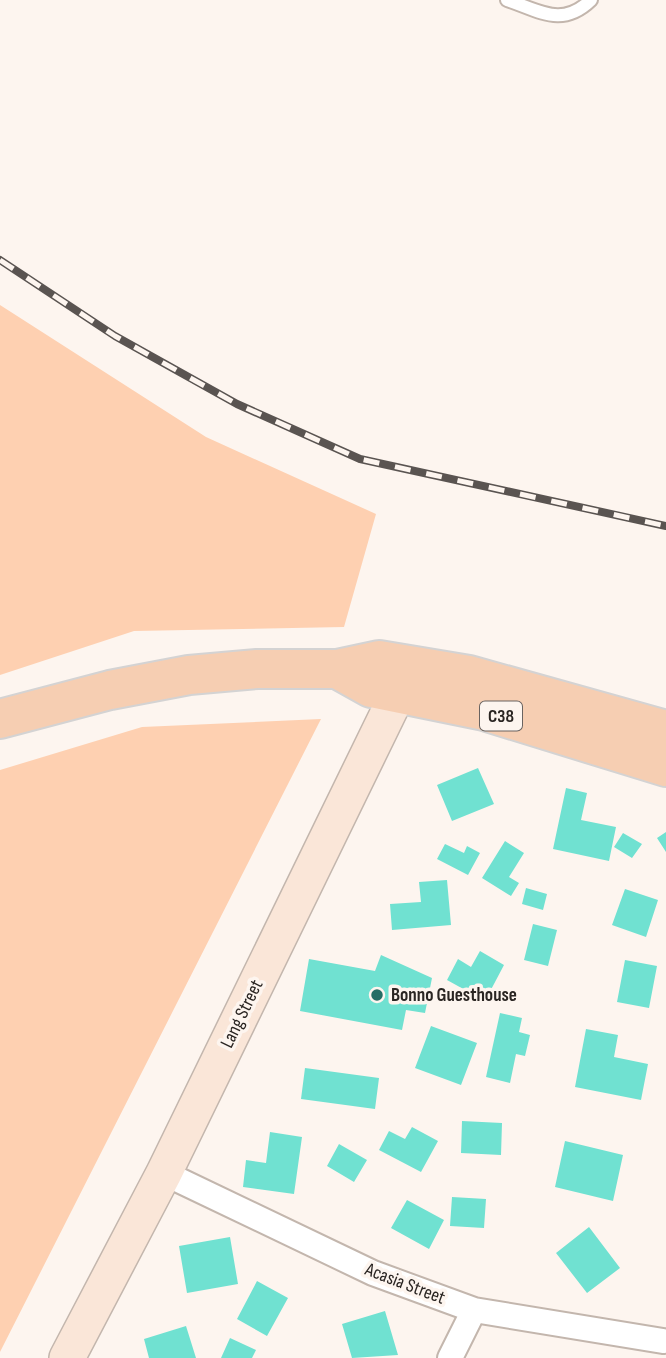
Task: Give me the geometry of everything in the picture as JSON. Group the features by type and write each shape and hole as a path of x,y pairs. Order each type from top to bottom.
{"main road":[{"name":"C38","path":"0,719 110,690 189,675 257,669 337,669 371,688 402,679 526,688 666,730"},
{"name":"C38","path":"402,679 484,711 666,767"}],"street":[{"name":"Lang Street","path":"67,1358 164,1173 402,679"},
{"name":"Acasia Street","path":"164,1173 373,1273 474,1310 663,1343"},
{"path":"450,1358 474,1310"}],"lane":[{"path":"507,0 558,18 579,12 591,0"}],"shaded area":[{"path":"0,305 206,437 376,514 344,627 134,631 0,675"},
{"path":"321,719 0,1352 0,770 142,727"}],"building":[{"path":"478,768 494,804 452,821 437,785"},
{"path":"566,788 587,793 581,820 616,827 609,861 553,849"},
{"path":"666,832 666,852 657,838"},
{"path":"623,833 642,844 632,858 614,847"},
{"path":"505,841 524,853 509,877 519,883 511,896 482,878"},
{"path":"445,844 464,853 467,846 480,853 468,875 437,859"},
{"path":"447,880 451,925 392,930 390,904 421,902 419,882"},
{"path":"526,888 547,894 543,910 522,904"},
{"path":"625,889 658,900 646,937 612,925"},
{"path":"533,924 557,930 548,966 524,960"},
{"path":"480,951 504,965 485,1001 447,980 458,959 471,967"},
{"path":"381,955 432,978 425,1013 406,1010 402,1030 300,1011 309,959 375,971"},
{"path":"625,960 657,966 649,1008 617,1002"},
{"path":"500,1013 522,1018 519,1032 530,1035 525,1056 516,1054 510,1083 486,1077"},
{"path":"431,1026 477,1043 461,1085 415,1068"},
{"path":"586,1029 618,1035 614,1057 648,1064 641,1100 575,1087"},
{"path":"305,1068 379,1078 375,1109 301,1099"},
{"path":"462,1121 502,1123 501,1155 461,1153"},
{"path":"412,1127 438,1141 421,1172 379,1150 389,1131 405,1139"},
{"path":"270,1132 302,1137 294,1194 243,1187 246,1160 266,1163"},
{"path":"565,1141 623,1155 613,1201 555,1187"},
{"path":"339,1144 367,1160 354,1182 327,1166"},
{"path":"452,1197 486,1199 484,1228 450,1226"},
{"path":"407,1200 444,1220 429,1249 391,1228"},
{"path":"589,1227 620,1268 587,1293 556,1253"},
{"path":"230,1237 238,1284 187,1293 179,1246"},
{"path":"257,1281 288,1298 267,1336 237,1319"},
{"path":"385,1311 398,1355 352,1358 342,1324"},
{"path":"186,1326 196,1358 149,1358 144,1339"},
{"path":"230,1338 256,1350 252,1358 221,1358"}],"railway":[{"path":"0,260 115,336 237,404 360,459 666,526"}],"place":[{"name":"Bonno Guesthouse","path":"377,995"}]}
